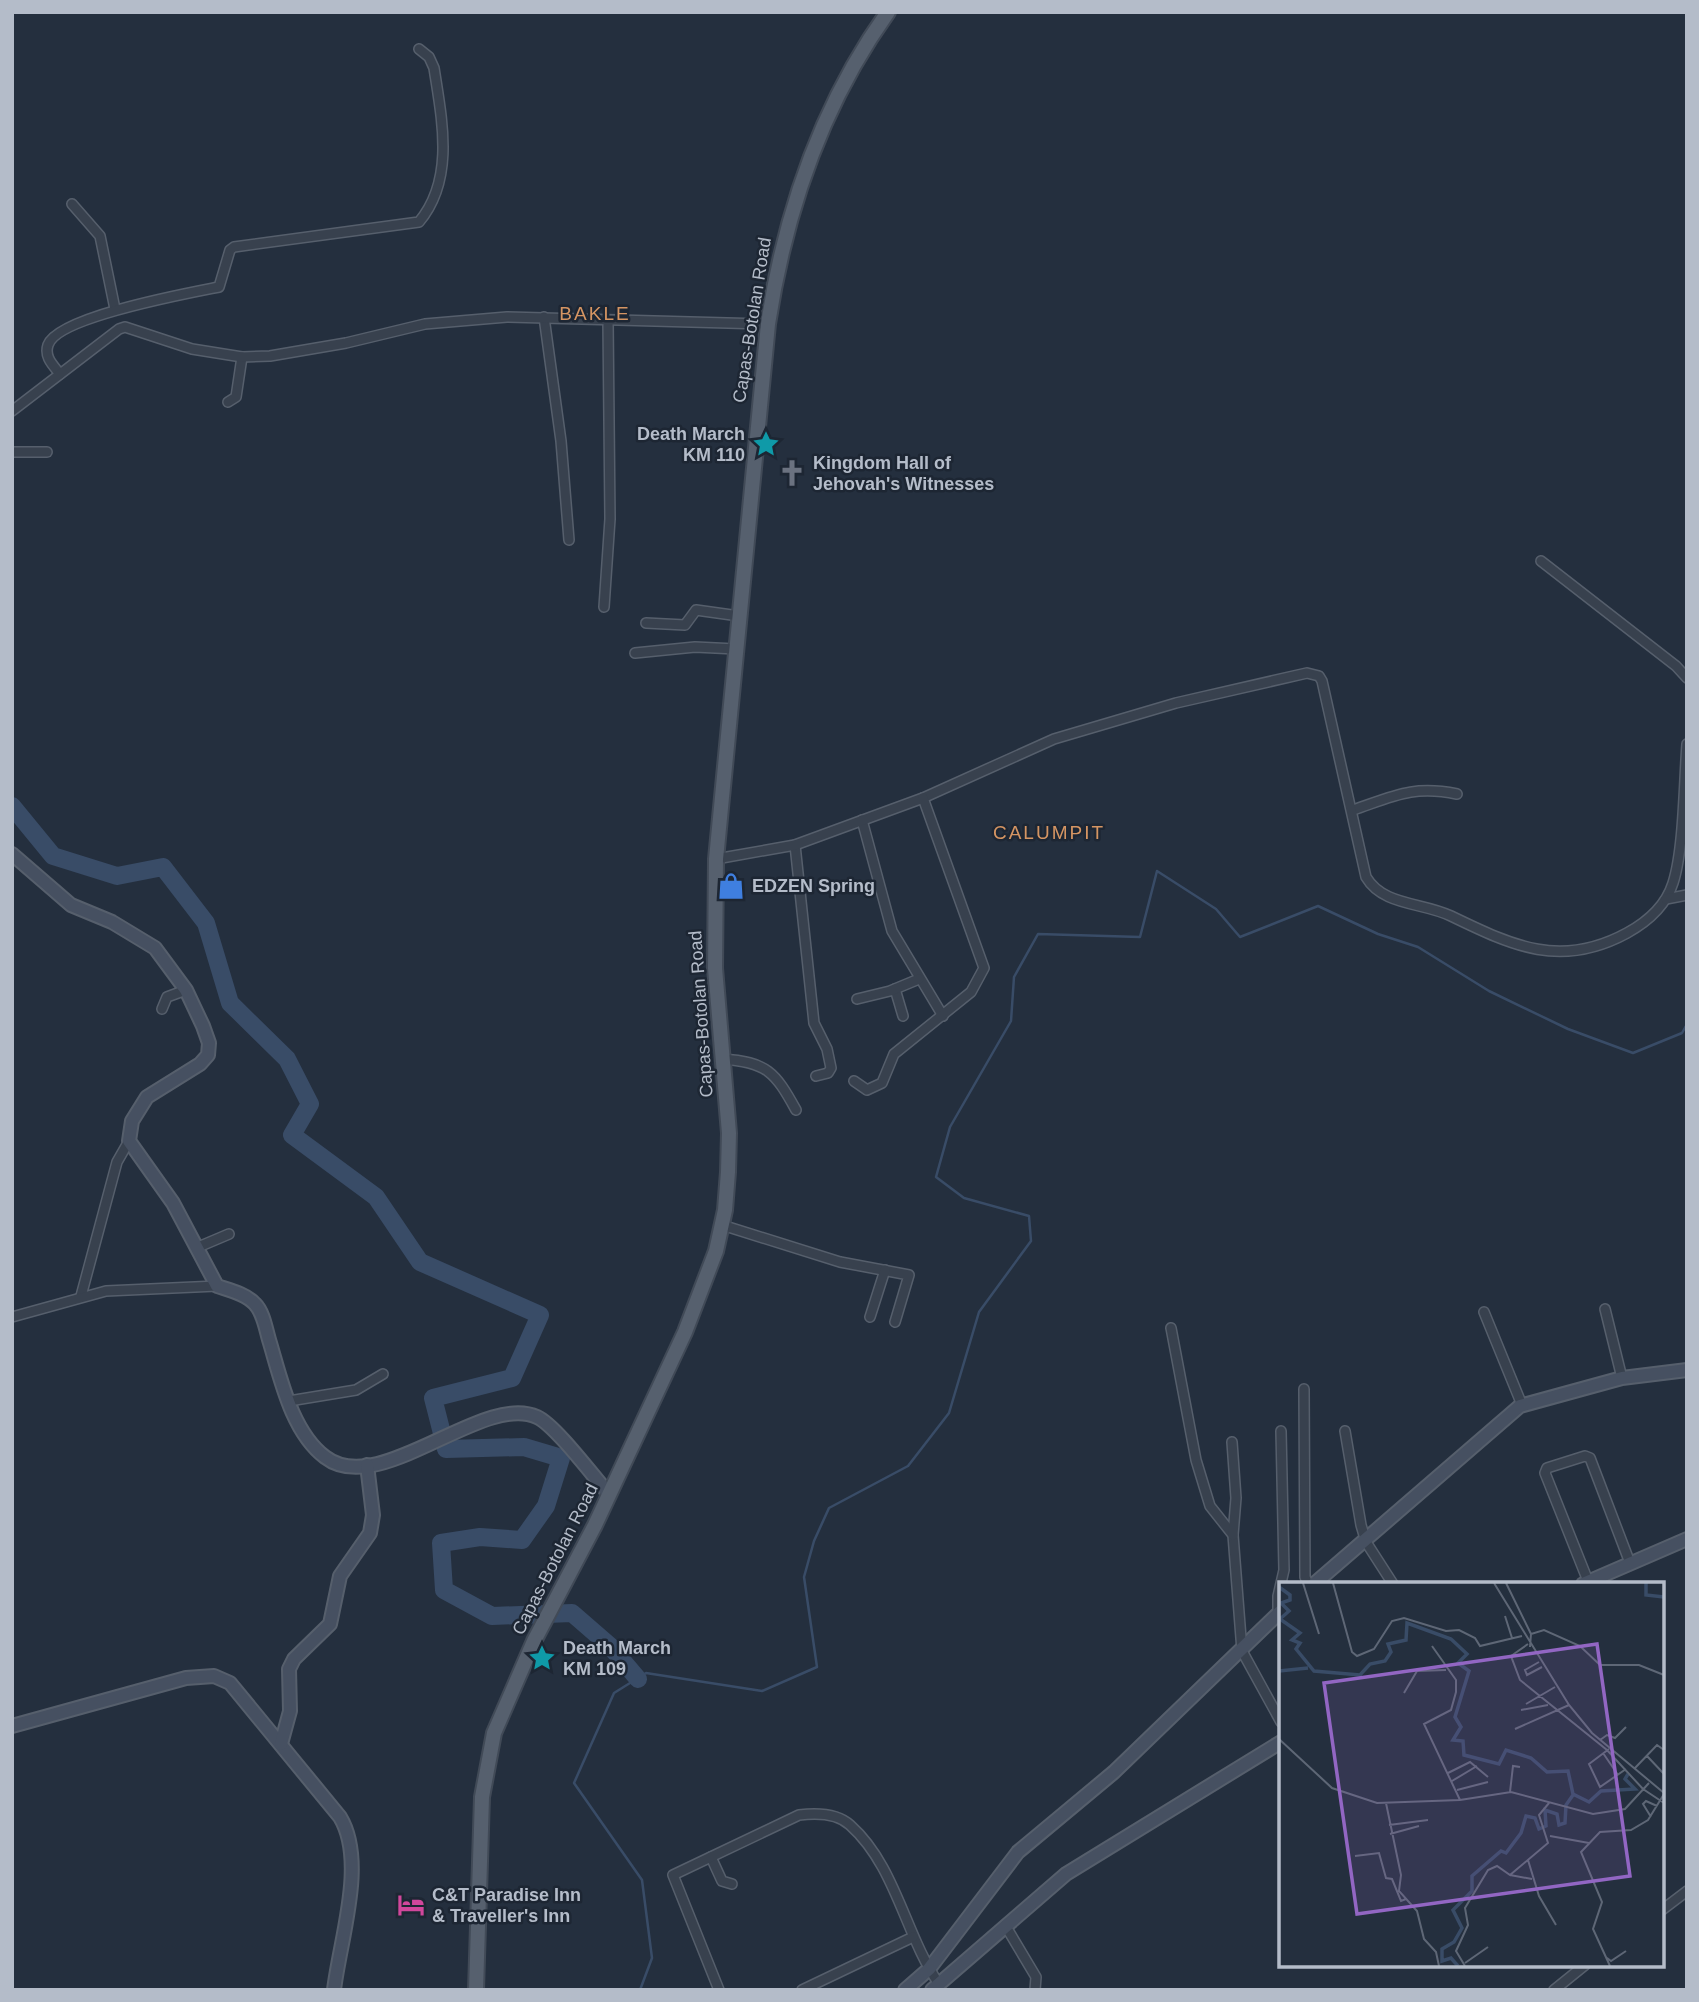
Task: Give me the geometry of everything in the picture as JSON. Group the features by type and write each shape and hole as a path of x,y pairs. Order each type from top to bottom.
{"main road":[{"name":"Capas-Botolan Road","path":"476,1990 480,1820 485,1768 497,1724 534,1641 609,1494 708,1280 722,1225 729,1133 715,968 716,859 768,324 778,260 811,155 861,56 888,12"}],"street":[{"path":"60,374 48,359 47,346 53,336 115,309 219,287 230,250 234,247 419,222 438,193 443,165 434,68 429,57 419,50"},
{"path":"72,204 100,236 115,309"},
{"path":"12,411 125,327 192,349 242,357 270,356 346,343 425,324 544,317 768,324"},
{"path":"544,317 561,441 569,540"},
{"path":"604,607 610,519 611,432 607,321"},
{"path":"228,402 236,397 242,357"},
{"path":"12,452 47,452"},
{"path":"1541,561 1676,666 1687,678"},
{"path":"646,623 685,625 696,610 739,615"},
{"path":"635,653 695,647 736,649"},
{"path":"716,859 795,845 922,798 1054,739 1176,703 1307,673 1319,676 1322,681 1366,877 1372,887 1382,895 1447,914 1501,942 1562,951 1588,950 1638,927 1666,899 1677,865 1687,744"},
{"path":"1353,810 1423,789 1457,793"},
{"path":"854,1081 867,1090 880,1085 894,1054 971,992 982,974 984,963 922,798"},
{"path":"862,820 891,931 943,1016"},
{"path":"795,845 814,1023 827,1049 831,1068 828,1073 816,1076"},
{"path":"12,854 71,905 112,922 155,948 186,990 209,1043 208,1055 201,1064 147,1097 132,1121 129,1141 117,1162 81,1296"},
{"path":"1666,899 1687,895"},
{"path":"856,999 895,989 919,979"},
{"path":"895,989 903,1016"},
{"path":"162,1009 167,997 186,990"},
{"path":"722,1059 748,1061 774,1074 796,1110"},
{"path":"129,1141 173,1203 217,1286"},
{"path":"722,1225 840,1262 910,1277 895,1322"},
{"path":"196,1248 229,1234"},
{"path":"870,1317 885,1270"},
{"path":"12,1317 106,1291 217,1286 245,1296 259,1309 289,1401 310,1441 325,1457 348,1466 385,1463 506,1416 530,1414 540,1418 551,1428 609,1494"},
{"path":"1605,1309 1622,1378"},
{"path":"1484,1312 1522,1405"},
{"path":"1171,1328 1196,1460 1210,1506 1233,1535"},
{"path":"1316,1582 1522,1405 1622,1378 1687,1370"},
{"path":"289,1401 356,1390 383,1374"},
{"path":"1304,1389 1307,1582"},
{"path":"1281,1431 1284,1570 1281,1582"},
{"path":"1345,1431 1354,1497 1366,1542 1392,1582"},
{"path":"1232,1442 1236,1498 1233,1535 1242,1651 1279,1718"},
{"path":"1586,1582 1545,1473 1547,1468 1584,1456 1590,1458 1630,1563"},
{"path":"281,1744 290,1711 289,1669 298,1654 330,1624 340,1576 364,1546 370,1532 373,1515 367,1465"},
{"path":"1588,1582 1687,1539"},
{"path":"905,1990 929,1969 1018,1852 1114,1772 1279,1613 1279,1592"},
{"path":"12,1726 176,1680 206,1675 221,1677 236,1688 340,1817 352,1846 351,1872 334,1990"},
{"path":"719,1990 673,1875 799,1815 819,1813 849,1824 875,1858 906,1914 913,1937 936,1987 1066,1874 1279,1743"},
{"path":"711,1857 722,1881 732,1884"},
{"path":"1664,1908 1687,1891"},
{"path":"1005,1925 1036,1977 1035,1990"},
{"path":"802,1990 913,1937"},
{"path":"1554,1990 1583,1967"}],"waterway":[{"path":"12,806 53,856 117,876 163,867 206,923 230,1003 287,1059 310,1104 292,1135 376,1197 420,1262 540,1315 512,1378 433,1398 446,1449 524,1447 561,1458 546,1506 522,1540 480,1537 441,1543 444,1590 492,1616 572,1613 610,1646 638,1679"},
{"path":"640,1990 652,1958 642,1880 574,1783 614,1693 646,1673 762,1691 817,1667 804,1577 814,1541 829,1508 908,1466 949,1413 979,1312 1031,1241 1029,1216 964,1198 936,1177 950,1127 1011,1021 1014,977 1038,934 1140,937 1157,871 1216,909 1240,937 1318,906 1378,934 1418,947 1489,991 1568,1029 1633,1053 1682,1033 1687,1024"}],"place":[{"name":"Death March KM 110","path":"766,444"},
{"name":"Kingdom Hall of Jehovah's Witnesses","path":"792,473"},
{"name":"EDZEN Spring","path":"731,886"},
{"name":"Death March KM 109","path":"542,1658"},
{"name":"C&T Paradise Inn & Traveller's Inn","path":"411,1905"}],"district":[{"name":"BAKLE","path":"595,313"},
{"name":"CALUMPIT","path":"1049,832"}]}
